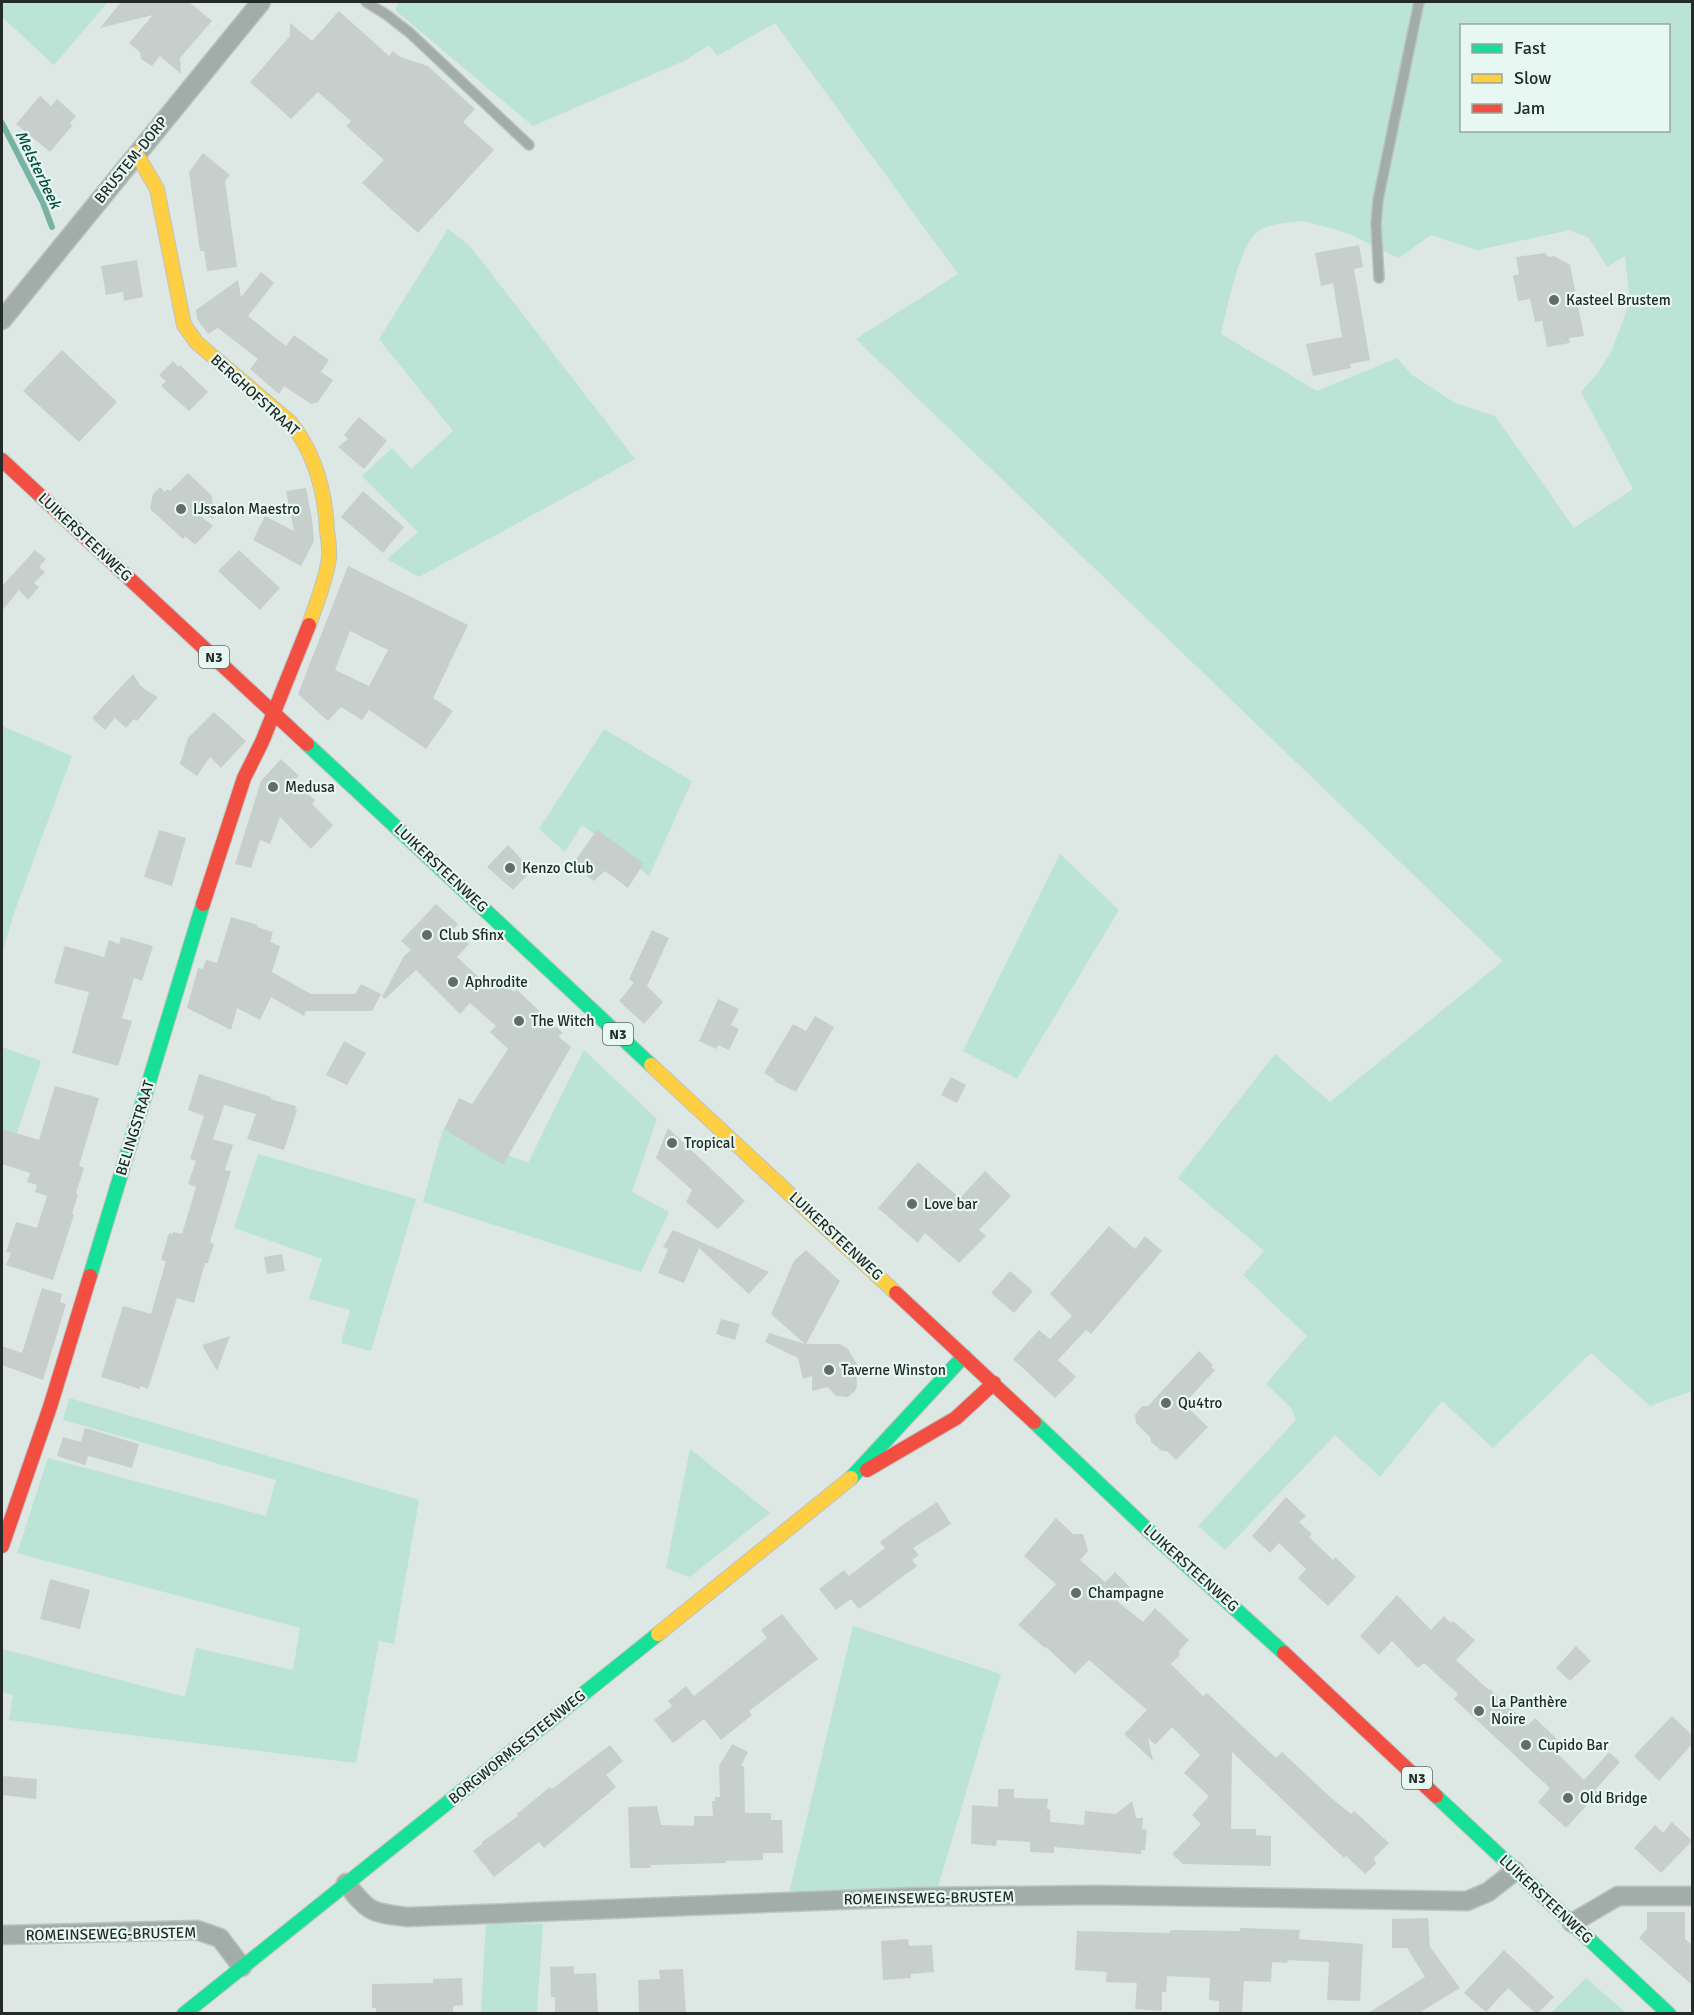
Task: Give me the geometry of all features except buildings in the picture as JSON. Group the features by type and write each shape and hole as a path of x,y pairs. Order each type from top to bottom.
{"main road":[{"name":"BERGHOFSTRAAT","path":"136,153 157,189 184,325 197,343 290,422 302,437 318,473 329,557 324,582 301,648 273,711"},
{"name":"LUIKERSTEENWEG","path":"2,460 994,1383 1149,1531 1319,1684 1515,1871 1669,2013"},
{"name":"BELINGSTRAAT","path":"2,1546 50,1407 219,851 244,778 262,742 273,711"},
{"name":"BORGWORMSESTEENWEG","path":"184,2013 849,1480 964,1356"},
{"name":"BORGWORMSESTEENWEG","path":"849,1480 956,1418 994,1383"}],"street":[{"name":"BRUSTEM-DORP","path":"2,320 261,2"},
{"name":"ROMEINSEWEG-BRUSTEM","path":"346,1883 362,1904 369,1909 382,1914 407,1917 916,1897 1095,1895 1467,1901 1488,1892 1515,1871"},
{"path":"1572,1923 1618,1896 1692,1896"},
{"name":"ROMEINSEWEG-BRUSTEM","path":"2,1935 197,1930 220,1938 242,1967"}],"lane":[{"path":"366,2 410,33 529,145"},
{"path":"1379,278 1376,224 1378,200 1419,2"}],"green space":[{"path":"2,2 108,2 54,65 2,17"},
{"path":"399,2 1692,2 1692,1391 1650,1406 1591,1353 1493,1448 1442,1401 1380,1477 1335,1435 1225,1550 1198,1526 1296,1420 1291,1408 1266,1384 1307,1336 1243,1275 1264,1251 1178,1178 1275,1054 1330,1102 1503,961 856,339 958,274 775,23 717,56 709,45 686,60 533,126 395,10","holes":["1301,221 1349,234 1399,258 1431,235 1477,250 1570,230 1589,238 1607,267 1625,256 1630,301 1612,350 1598,373 1581,392 1633,489 1574,528 1495,416 1455,403 1412,375 1397,358 1317,391 1221,334 1234,280 1244,252 1256,233 1266,227"]},
{"path":"448,229 469,245 635,459 419,577 387,559 418,532 362,476 392,448 411,469 453,431 379,339"},
{"path":"2,726 72,756 15,910 2,954"},
{"path":"604,729 692,781 649,876 582,825 565,852 539,829"},
{"path":"1060,854 1119,910 1017,1079 963,1051"},
{"path":"2,1047 41,1061 13,1145 2,1142"},
{"path":"584,1050 657,1119 632,1192 669,1212 641,1272 423,1202 443,1129 528,1163"},
{"path":"258,1154 416,1199 371,1351 341,1343 350,1310 309,1299 322,1259 234,1228"},
{"path":"69,1398 419,1500 394,1644 379,1641 356,1763 9,1720 13,1695 2,1692 2,1649 185,1697 196,1648 293,1670 300,1628 17,1553 48,1458 266,1516 276,1480 63,1420"},
{"path":"690,1449 770,1513 690,1577 666,1568"},
{"path":"853,1626 1001,1674 938,1887 789,1893"},
{"path":"486,1923 543,1924 537,2013 481,2013"},
{"path":"1586,1978 1626,2013 1551,2013"}],"waterway":[{"name":"Melsterbeek","path":"2,123 43,203 52,227"}],"traffic: fast":[{"path":"307,744 651,1065"},
{"path":"90,1276 203,904"},
{"path":"851,1478 964,1356"},
{"path":"1034,1422 1149,1531 1284,1653"},
{"path":"184,2014 658,1634"},
{"path":"1436,1796 1669,2014"}],"traffic: slow":[{"path":"136,153 157,189 184,325 197,343 290,422 306,446 317,473 324,501 329,555 328,567 309,625"},
{"path":"651,1065 896,1293"},
{"path":"658,1634 851,1478"}],"traffic: jam":[{"path":"2,460 307,744"},
{"path":"203,904 244,778 262,742 309,625"},
{"path":"2,1546 50,1407 90,1276"},
{"path":"896,1293 1034,1422"},
{"path":"867,1470 956,1418 994,1383"},
{"path":"1284,1653 1436,1796"}],"place":[{"name":"Kasteel Brustem","path":"1554,300"},
{"name":"IJssalon Maestro","path":"181,509"},
{"name":"Medusa","path":"273,787"},
{"name":"Kenzo Club","path":"510,868"},
{"name":"Club Sfinx","path":"427,935"},
{"name":"Aphrodite","path":"453,982"},
{"name":"The Witch","path":"519,1021"},
{"name":"Tropical","path":"672,1143"},
{"name":"Love bar","path":"912,1204"},
{"name":"Taverne Winston","path":"829,1370"},
{"name":"Qu4tro","path":"1166,1403"},
{"name":"Champagne","path":"1076,1593"},
{"name":"La Panthère Noire","path":"1479,1711"},
{"name":"Cupido Bar","path":"1526,1745"},
{"name":"Old Bridge","path":"1568,1798"}]}
